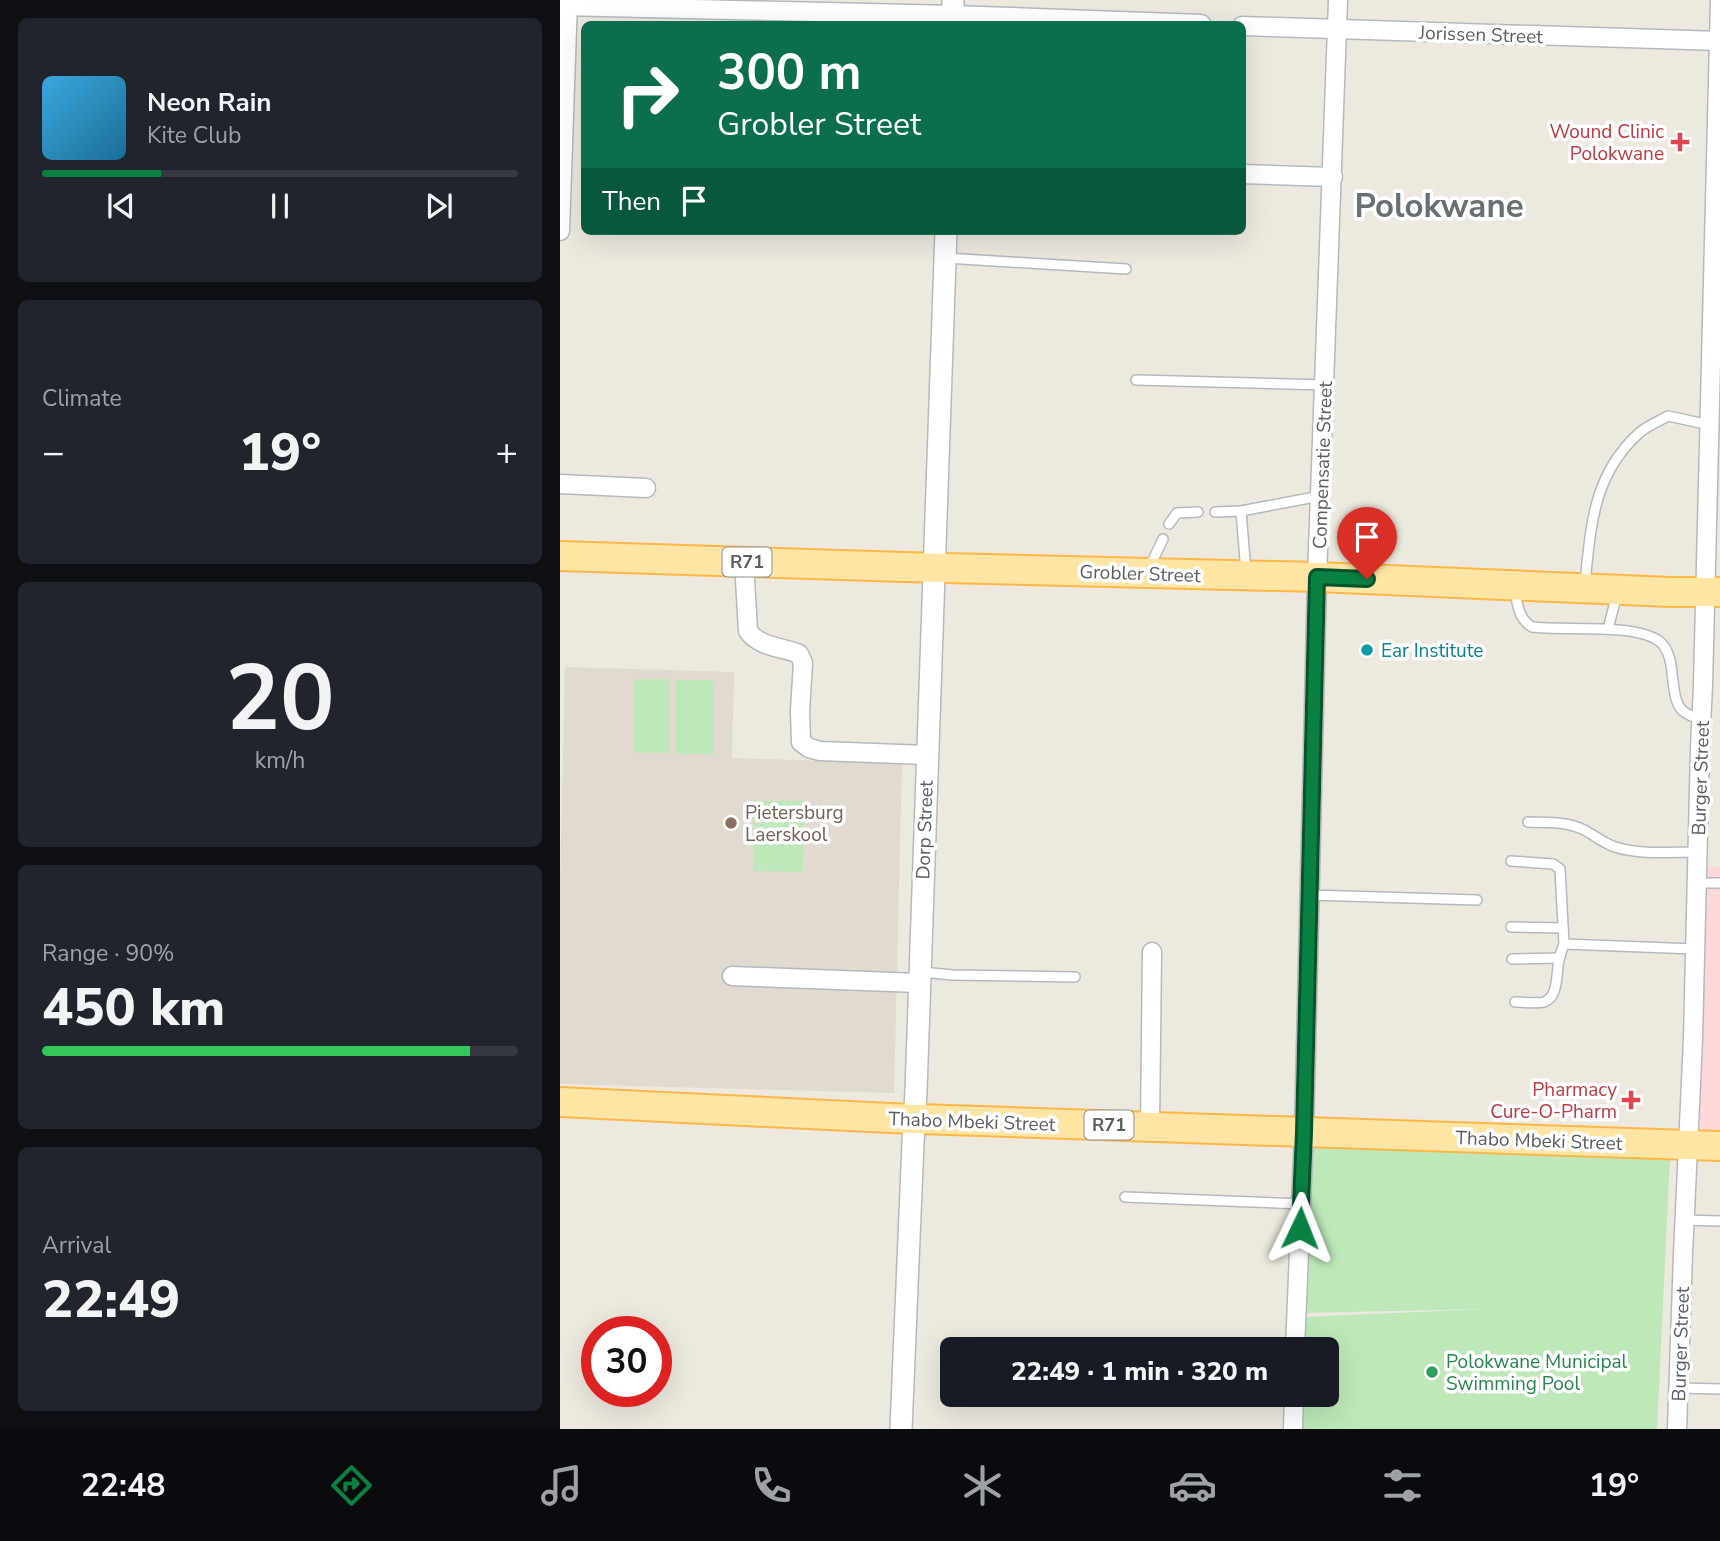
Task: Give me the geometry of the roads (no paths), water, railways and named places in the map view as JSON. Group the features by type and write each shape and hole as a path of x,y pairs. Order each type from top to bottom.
{"main road":[{"name":"Grobler Street","path":"560,556 1317,577 1712,592"},
{"name":"Thabo Mbeki Street","path":"560,1102 915,1119 1720,1146"}],"street":[{"name":"Compensatie Street","path":"1295,1337 1304,1132 1317,577 1338,0"},
{"name":"Burger Street","path":"1677,1429 1702,721 1712,592 1710,425 1715,392 1720,0"},
{"path":"560,231 565,4 953,13 1106,21"},
{"name":"Jorissen Street","path":"1246,26 1719,41"},
{"path":"1246,174 1333,177"},
{"name":"Dorp Street","path":"901,1429 915,1119 946,235"},
{"path":"560,484 646,488"},
{"path":"744,562 748,631 752,637 763,642 799,654 803,663 801,742 820,751 927,755"},
{"path":"1150,1127 1152,952"},
{"path":"732,976 919,977"},
{"path":"1293,1429 1294,1407"}],"lane":[{"path":"945,258 1126,269"},
{"path":"1136,380 1325,385"},
{"path":"1585,589 1594,509 1611,466 1640,431 1668,416 1710,425"},
{"path":"1215,512 1241,511 1320,496"},
{"path":"1241,511 1247,577"},
{"path":"1170,524 1177,513 1198,512"},
{"path":"1147,572 1163,539"},
{"path":"1514,586 1519,613 1525,623 1532,627 1608,629 1637,633 1660,642 1670,661 1678,705 1683,711 1702,721"},
{"path":"1608,629 1618,590"},
{"path":"1528,822 1570,824 1615,847 1625,849 1697,852"},
{"path":"1511,861 1553,864 1560,869 1564,944 1559,958 1556,986 1549,999 1538,1003 1515,1002"},
{"path":"1696,883 1720,883"},
{"path":"1310,895 1477,900"},
{"path":"1511,927 1563,928"},
{"path":"1564,944 1695,949"},
{"path":"1513,959 1559,958"},
{"path":"919,977 1075,977"},
{"path":"1125,1197 1301,1204"},
{"path":"1685,1220 1720,1221"},
{"path":"1679,1388 1720,1389"}],"place":[{"name":"Wound Clinic Polokwane","path":"1680,142"},
{"name":"Ear Institute","path":"1367,650"},
{"name":"Pietersburg Laerskool","path":"731,823"},
{"name":"Pharmacy Cure-O-Pharm","path":"1631,1100"},
{"name":"Polokwane Municipal Swimming Pool","path":"1432,1372"}],"district":[{"name":"Polokwane","path":"1439,205"}]}
